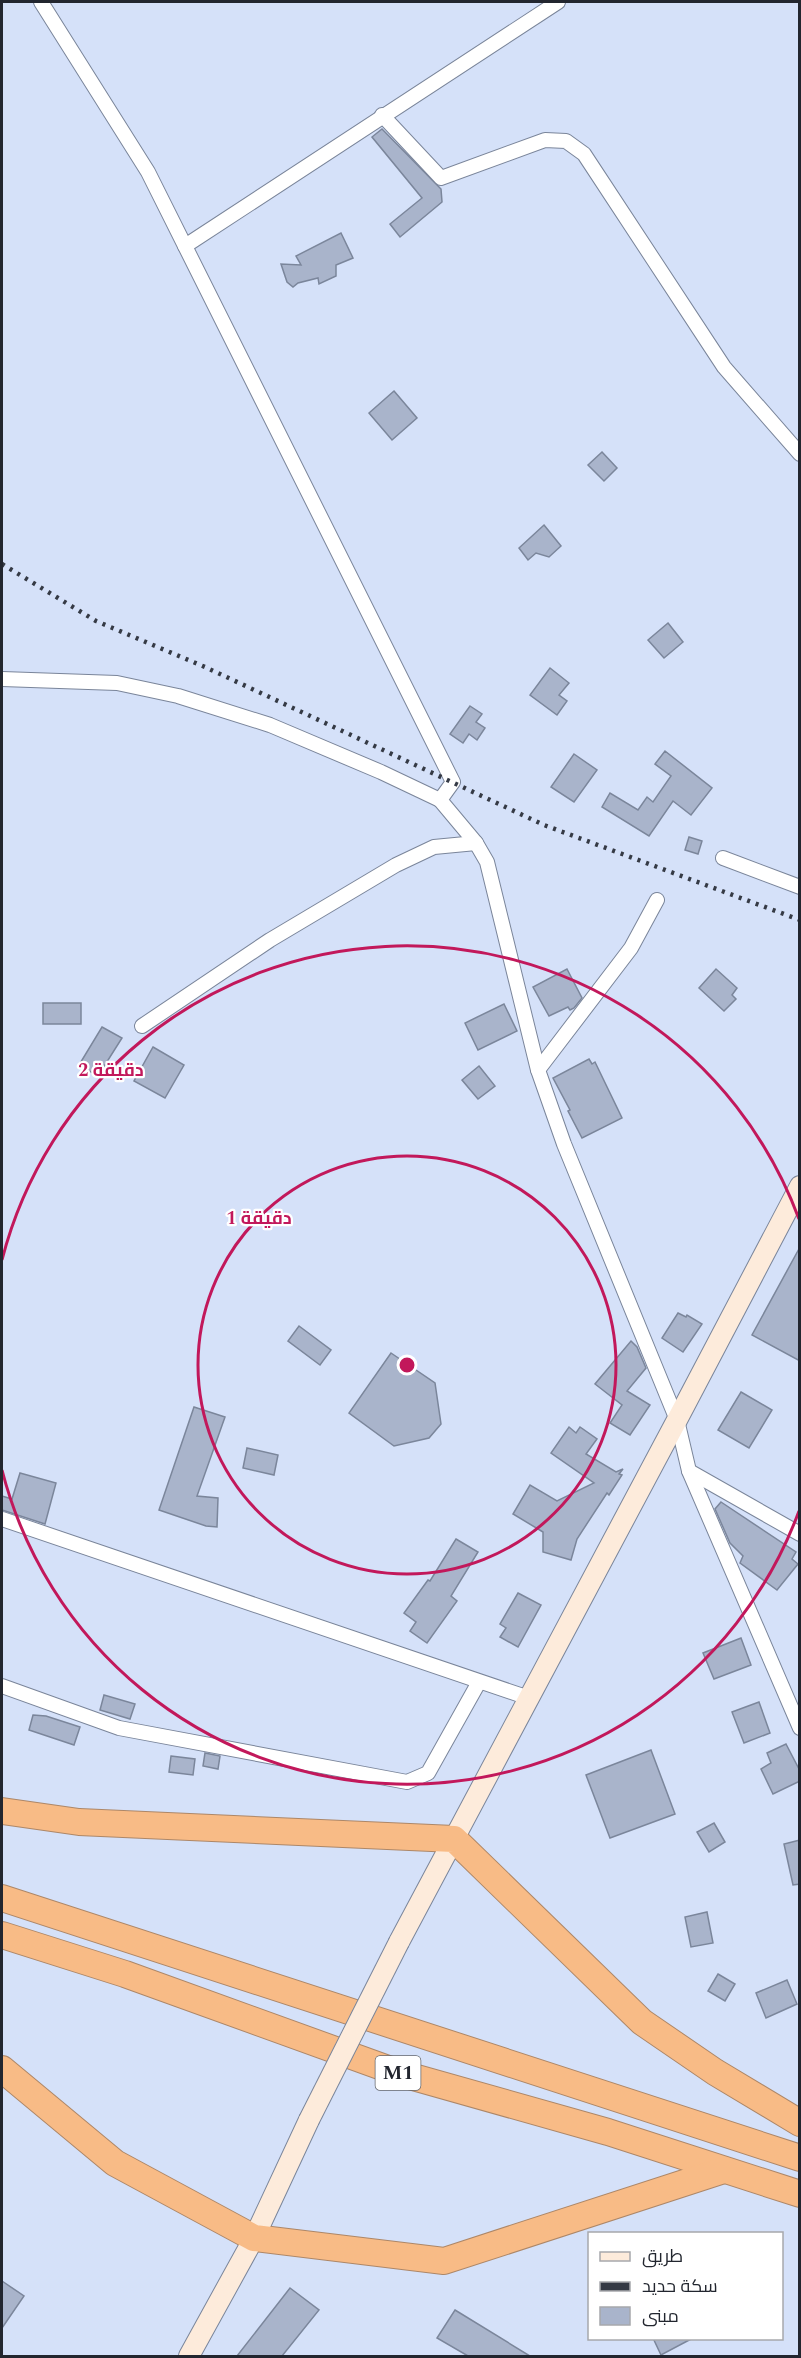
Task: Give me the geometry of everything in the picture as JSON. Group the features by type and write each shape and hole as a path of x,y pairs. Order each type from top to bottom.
{"highway":[{"path":"2,1811 78,1822 454,1839 642,2022 715,2072 800,2123"},
{"name":"M1","path":"2,1898 800,2158"},
{"name":"M1","path":"2,1935 125,1974 399,2073 608,2132 800,2194"},
{"path":"2,2069 115,2163 254,2238 444,2261 724,2170"}],"main road":[{"path":"189,2356 254,2238 309,2120 399,1941 800,1186"}],"street":[{"path":"41,2 148,172 453,782 440,800"},
{"path":"185,246 558,2"},
{"path":"382,115 441,177 545,140 566,141 584,154 724,367 800,454"},
{"path":"2,679 117,683 178,696 270,725 381,772 440,800 476,843 488,862 538,1070 564,1144 677,1420 689,1471 800,1728"},
{"path":"142,1026 270,940 396,865 434,847 476,843"},
{"path":"723,858 800,887"},
{"path":"538,1070 631,948 657,900"},
{"path":"689,1471 800,1534"},
{"path":"2,1519 530,1698"},
{"path":"2,1686 119,1728 407,1782 428,1773 479,1682"},
{"path":"2,1798 78,1822"}],"building":[{"path":"382,129 441,189 442,202 400,237 390,224 422,198 372,137"},
{"path":"341,233 353,258 336,265 336,276 319,284 318,278 298,283 293,287 287,282 281,264 301,265 296,256"},
{"path":"394,391 417,418 392,440 369,413"},
{"path":"602,452 617,468 604,481 588,465"},
{"path":"544,525 561,546 549,557 536,553 528,560 519,548"},
{"path":"668,623 683,642 664,658 648,640"},
{"path":"550,668 569,683 559,695 567,701 557,715 530,695"},
{"path":"470,706 482,714 476,722 485,728 477,740 469,734 463,743 450,734"},
{"path":"665,751 712,788 691,815 673,801 649,836 602,807 610,793 638,810 647,797 653,802 671,776 655,764"},
{"path":"574,754 597,770 574,802 551,787"},
{"path":"689,837 702,841 698,854 685,850"},
{"path":"567,969 582,998 574,1008 570,1010 568,1007 549,1016 533,987"},
{"path":"716,969 737,988 732,995 736,999 724,1011 699,988"},
{"path":"43,1003 81,1003 81,1024 43,1024"},
{"path":"504,1004 517,1031 478,1050 465,1023"},
{"path":"102,1027 122,1038 98,1076 79,1065"},
{"path":"153,1047 184,1065 165,1098 134,1081"},
{"path":"589,1059 592,1064 595,1062 622,1118 582,1138 553,1078"},
{"path":"479,1066 495,1086 478,1099 462,1080"},
{"path":"800,1247 800,1361 752,1335"},
{"path":"678,1313 686,1317 687,1315 702,1324 683,1352 662,1338"},
{"path":"299,1326 331,1350 320,1365 288,1341"},
{"path":"631,1341 637,1347 646,1368 627,1391 650,1405 630,1435 610,1423 622,1405 595,1384"},
{"path":"391,1353 435,1383 441,1424 429,1438 394,1446 349,1413"},
{"path":"741,1392 772,1410 749,1448 718,1430"},
{"path":"194,1407 225,1417 197,1496 218,1498 217,1527 206,1526 159,1510"},
{"path":"569,1427 576,1433 580,1427 597,1439 586,1454 616,1472 623,1469 619,1474 622,1475 609,1495 607,1493 577,1539 571,1560 543,1552 543,1532 513,1514 530,1485 557,1501 594,1483 551,1453"},
{"path":"247,1448 278,1455 274,1475 243,1468"},
{"path":"20,1473 56,1483 45,1524 2,1510 2,1496 12,1499"},
{"path":"721,1502 796,1552 792,1559 798,1564 777,1590 740,1563 743,1556 730,1543 715,1509"},
{"path":"456,1539 478,1552 451,1596 457,1601 427,1643 410,1631 416,1622 404,1613 428,1580 430,1581"},
{"path":"518,1593 541,1605 518,1647 500,1637 506,1628 500,1624"},
{"path":"741,1638 751,1665 714,1679 703,1653"},
{"path":"104,1695 135,1704 130,1719 100,1710"},
{"path":"759,1702 770,1733 744,1743 732,1712"},
{"path":"33,1715 46,1716 80,1727 74,1745 29,1730"},
{"path":"786,1744 800,1771 800,1781 773,1794 761,1769 771,1763 767,1753"},
{"path":"651,1750 675,1814 610,1838 586,1775"},
{"path":"205,1753 220,1756 218,1769 203,1766"},
{"path":"171,1756 195,1759 193,1775 169,1772"},
{"path":"714,1823 725,1842 709,1852 697,1832"},
{"path":"800,1840 800,1884 793,1885 784,1844"},
{"path":"707,1912 713,1943 691,1947 685,1917"},
{"path":"718,1974 735,1984 725,2001 708,1991"},
{"path":"787,1980 797,2004 766,2018 756,1993"},
{"path":"2,2281 24,2296 2,2328"},
{"path":"290,2288 319,2310 282,2356 237,2356"},
{"path":"455,2310 530,2356 468,2356 437,2338"},
{"path":"654,2340 689,2340 661,2355"}],"railway":[{"path":"2,564 96,621 205,667 544,825 800,920"}]}
